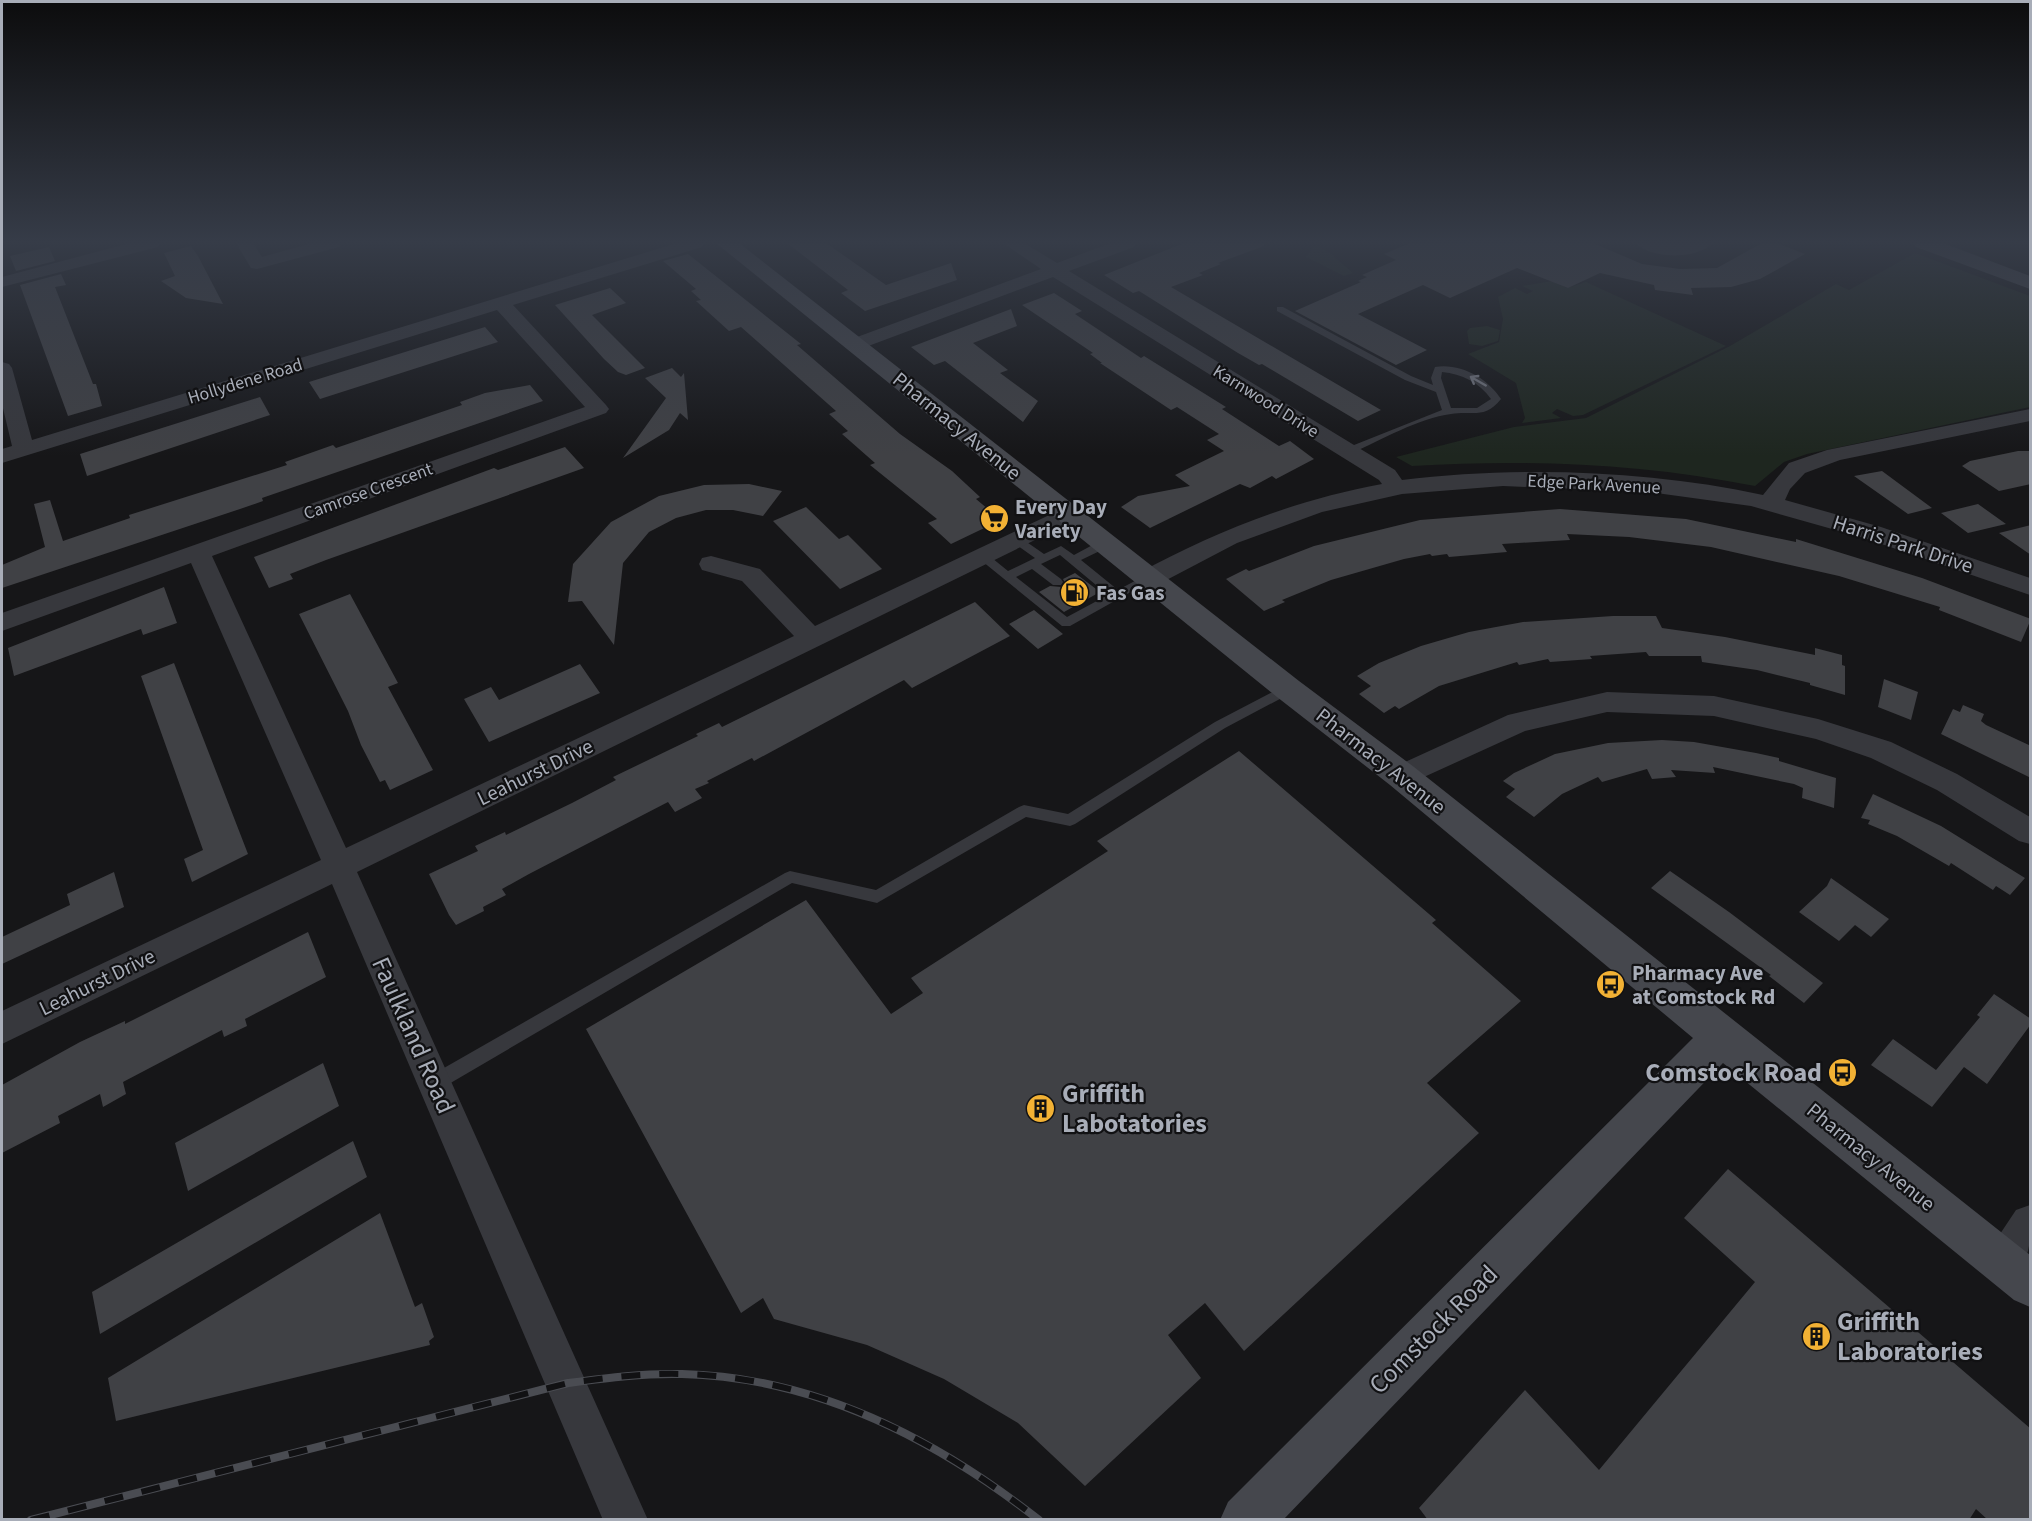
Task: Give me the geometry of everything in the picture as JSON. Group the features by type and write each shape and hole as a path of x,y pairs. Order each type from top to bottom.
{"street":[{"name":"Hollydene Road","path":"2,456 468,314"},
{"name":"Camrose Crescent","path":"2,622 599,409 510,314"},
{"name":"Pharmacy Avenue","path":"817,314 1148,579 1402,776 1721,1037 2018,1274"},
{"path":"856,344 937,314"},
{"name":"Karnwood Drive","path":"1127,314 1387,475 1395,488"},
{"path":"2,368 24,449"},
{"path":"1773,505 1775,494 1797,468 1835,454 2031,415"},
{"name":"Edge Park Avenue","path":"1148,579 1178,561 1275,518 1346,497 1395,488 1493,479 1616,483 1686,489 1773,505"},
{"name":"Harris Park Drive","path":"1773,505 1922,548 2031,587"},
{"name":"Leahurst Drive","path":"2,1028 1068,515"},
{"name":"Faulkland Road","path":"198,552 436,1082 626,1520"},
{"path":"711,564 752,575 811,638"},
{"path":"1402,776 1436,758 1518,722 1606,702 1713,706 1818,729 1881,750 1947,782 2031,832"},
{"name":"Comstock Road","path":"1246,1520 1721,1037"},
{"path":"2018,1274 2031,1224"}],"lane":[{"path":"1289,314 1408,378 1441,391"},
{"path":"1348,451 1447,411 1473,412 1488,409 1496,399 1489,388 1456,370 1438,369 1436,378 1447,411"},
{"path":"1018,540 1057,582"},
{"path":"1072,560 1104,544"},
{"path":"1008,576 1061,550 1117,596"},
{"path":"983,557 1066,622 1087,605 1117,596 1148,579"},
{"path":"436,1082 790,877 877,897 1024,811 1070,820 1220,725 1288,689"}],"shaded area":[{"path":"1502,314 1656,314 1726,346 1583,415 1573,416 1557,409 1552,413 1561,418 1522,423 1525,418 1516,383 1468,354 1499,342"},
{"path":"1785,314 2030,314 2030,407 1807,454 1784,462 1755,486 1669,472 1584,465 1499,463 1412,466 1396,457 1514,427 1586,418 1730,346"},
{"path":"1487,326 1500,330 1498,341 1482,346 1469,344 1467,331 1470,328"}],"building":[{"path":"31,314 66,314 93,384 96,384 102,406 68,416"},
{"path":"563,314 595,314 592,315 645,368 626,375 618,372"},
{"path":"710,314 763,314 801,344 797,345 900,434 952,471 980,497 976,499 1001,520 951,544 928,523 937,519 870,465 875,463 842,434 848,431 829,414 836,411 741,327 729,331"},
{"path":"998,314 1013,314 1017,326 973,343 1008,370 1000,373 1038,401 1023,422 945,361 934,365 911,347"},
{"path":"1035,314 1075,314 1141,358 1144,356 1226,407 1222,409 1279,446 1290,441 1314,459 1276,479 1272,476 1250,488 1240,484 1150,528 1121,507 1138,496 1190,486 1175,475 1224,451 1207,440 1219,434 1177,407 1171,410 1100,363 1102,363 1090,354 1093,353"},
{"path":"1176,314 1217,314 1381,410 1358,421 1262,364 1259,365"},
{"path":"1301,314 1358,314 1427,350 1396,365"},
{"path":"485,327 498,342 320,399 309,382"},
{"path":"672,368 681,377 684,373 688,420 680,413 669,430 623,458 666,398 645,378"},
{"path":"530,385 543,401 262,498 263,501 240,509 2,588 2,565 45,547 34,504 50,500 63,541 130,518 129,515 287,465 285,462 333,445 336,448 462,405 460,402 485,393"},
{"path":"260,397 270,415 87,476 80,454"},
{"path":"565,447 584,468 326,560 290,574 293,579 269,588 254,557 494,468 498,470"},
{"path":"2018,451 2031,451 2031,484 1999,491 1962,466 1970,461"},
{"path":"1882,471 1932,508 1908,514 1854,476"},
{"path":"749,484 782,491 763,516 733,510 706,510 676,518 649,532 623,563 614,645 582,601 568,602 573,564 611,522 659,496 704,485"},
{"path":"1978,504 2006,524 1968,533 1941,513"},
{"path":"806,507 839,539 848,535 882,569 840,589 773,521"},
{"path":"1560,509 1686,519 1796,542 1796,539 1922,578 2031,619 2021,642 1939,610 1940,607 1839,576 1711,547 1629,537 1567,534 1570,540 1502,544 1507,552 1449,557 1447,554 1432,556 1430,554 1404,559 1331,580 1282,600 1285,602 1264,611 1226,579 1246,569 1249,571 1314,546 1420,520"},
{"path":"2031,525 2031,555 1999,533"},
{"path":"1075,573 1100,592 1064,612 1039,592 1050,586 1061,587 1065,583 1063,579"},
{"path":"164,587 177,623 143,635 141,629 14,676 8,648"},
{"path":"350,594 398,683 388,687 433,770 390,790 385,780 380,782 361,745 348,711 299,614"},
{"path":"975,602 1010,636 912,688 904,680 754,761 752,758 707,781 709,783 695,789 702,798 675,812 668,802 502,889 506,895 483,907 484,911 456,925 449,915 429,874 478,851 475,846 505,832 506,835 572,803 616,780 613,777 698,736 696,734 719,723 722,727"},
{"path":"1034,610 1063,634 1038,649 1009,624"},
{"path":"1613,616 1656,616 1662,628 1725,637 1815,655 1815,648 1842,655 1842,665 1845,666 1845,695 1810,685 1810,683 1757,670 1702,662 1701,656 1649,656 1646,652 1590,656 1592,659 1550,662 1548,659 1519,665 1517,662 1439,686 1399,709 1395,706 1384,713 1359,694 1371,686 1357,676 1379,663 1421,646 1469,632 1523,622"},
{"path":"174,663 248,854 192,882 184,859 203,850 141,676"},
{"path":"580,664 600,693 489,742 464,699 491,687 499,700"},
{"path":"1884,679 1918,692 1911,720 1878,707"},
{"path":"1963,705 1984,714 1981,721 1986,725 2031,746 2031,778 1941,734 1953,709 1960,712"},
{"path":"1662,740 1694,742 1779,758 1779,761 1836,778 1834,808 1802,798 1803,788 1794,784 1713,767 1715,773 1671,770 1676,777 1652,779 1647,769 1602,782 1598,777 1562,794 1534,817 1506,797 1515,789 1503,781 1514,773 1555,754 1608,743"},
{"name":"Griffith Labotatories","path":"1239,751 1436,920 1432,923 1521,1001 1427,1083 1479,1133 1244,1351 1205,1303 1168,1335 1201,1378 1085,1486 1018,1423 944,1379 867,1345 774,1319 763,1298 741,1313 586,1029 806,900 891,1014 923,993 911,978 1108,851 1097,841"},
{"path":"1873,794 1941,826 2025,878 2010,895 1996,886 1993,890 1951,863 1949,866 1897,836 1868,824 1870,820 1861,818"},
{"path":"1670,871 1823,983 1804,1003 1769,976 1771,975 1651,888"},
{"path":"114,872 124,907 2,964 2,937 70,905 67,894"},
{"path":"1831,878 1889,919 1871,937 1855,925 1839,941 1799,912 1827,886"},
{"path":"308,932 326,977 245,1019 247,1026 224,1037 222,1030 123,1082 126,1094 103,1107 100,1094 58,1116 60,1123 2,1153 2,1085 80,1042 125,1021 125,1024"},
{"path":"1994,994 2031,1019 2031,1024 1987,1084 1964,1067 1932,1107 1871,1065 1893,1039 1936,1070 1980,1017 1977,1015"},
{"path":"323,1063 339,1106 188,1191 175,1143"},
{"path":"353,1141 367,1177 100,1334 92,1292"},
{"name":"Griffith Laboratories","path":"1728,1169 2031,1429 2031,1520 1988,1520 1976,1509 1969,1520 1428,1520 1419,1508 1525,1390 1599,1470 1755,1282 1684,1218"},
{"path":"380,1213 415,1307 422,1303 434,1337 429,1341 430,1345 116,1421 108,1378"}],"railway":[{"path":"31,1520 568,1383 625,1376 667,1374 732,1378 780,1387 827,1400 872,1418 959,1463 1039,1520"}],"place":[{"name":"Every Day Variety","path":"994,519"},
{"name":"Fas Gas","path":"1075,593"},
{"name":"Pharmacy Ave at Comstock Rd","path":"1611,985"},
{"name":"Comstock Road","path":"1843,1072"},
{"name":"Griffith Labotatories","path":"1041,1108"},
{"name":"Griffith Laboratories","path":"1816,1336"}]}
